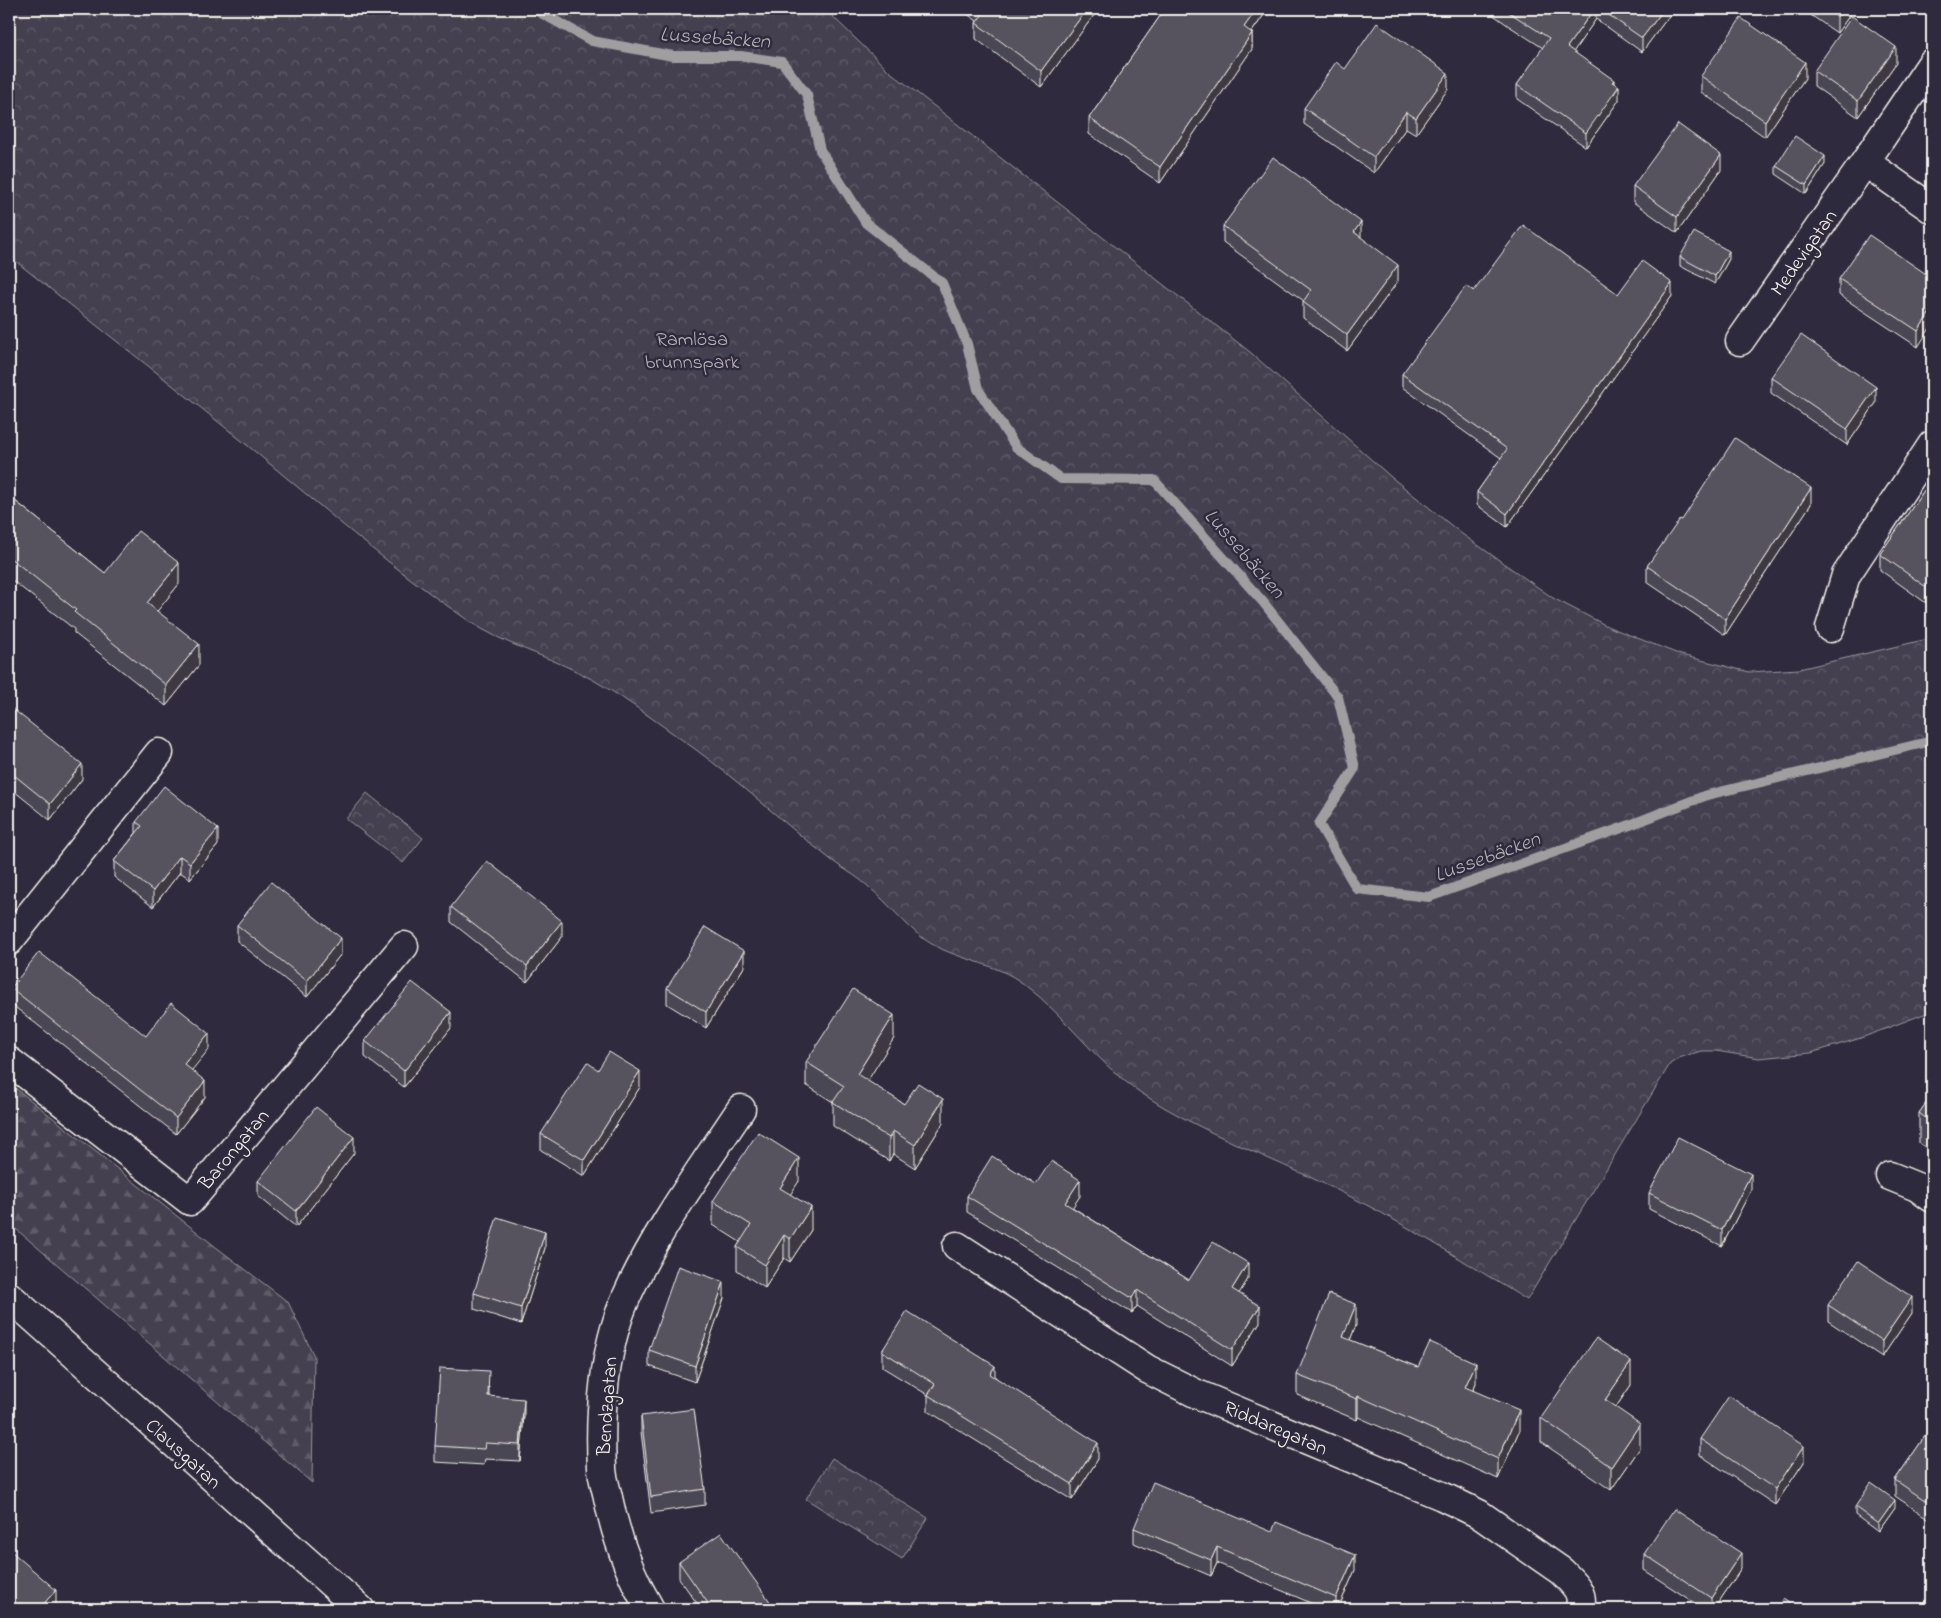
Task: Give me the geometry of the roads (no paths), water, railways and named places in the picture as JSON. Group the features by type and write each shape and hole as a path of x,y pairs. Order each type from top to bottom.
{"street":[{"name":"Medevigatan","path":"1740,341 1932,63"},
{"path":"1865,162 1932,209"},
{"path":"1830,628 1846,575 1932,445"},
{"path":"9,941 159,753"},
{"name":"Barongatan","path":"9,1061 190,1200 404,946"},
{"name":"Bendzgatan","path":"650,1609 628,1563 612,1518 602,1468 602,1401 610,1352 625,1301 642,1265 741,1109"},
{"path":"1890,1176 1917,1187 1932,1198"},
{"name":"Riddaregatan","path":"957,1246 1147,1369 1197,1394 1433,1492 1479,1514 1561,1571 1573,1582 1580,1593 1582,1602 1579,1609"},
{"name":"Clausgatan","path":"9,1296 360,1609"}],"waterway":[{"name":"Lussebäcken","path":"534,9 592,41 673,56 741,56 782,62 807,95 820,150 866,223 942,283 967,344 978,389 1016,447 1061,479 1154,480 1263,602 1338,697 1355,768 1319,824 1357,889 1429,897 1630,825 1707,795 1932,741"}],"park label":[{"name":"Ramlösa brunnspark","path":"692,350"}]}
